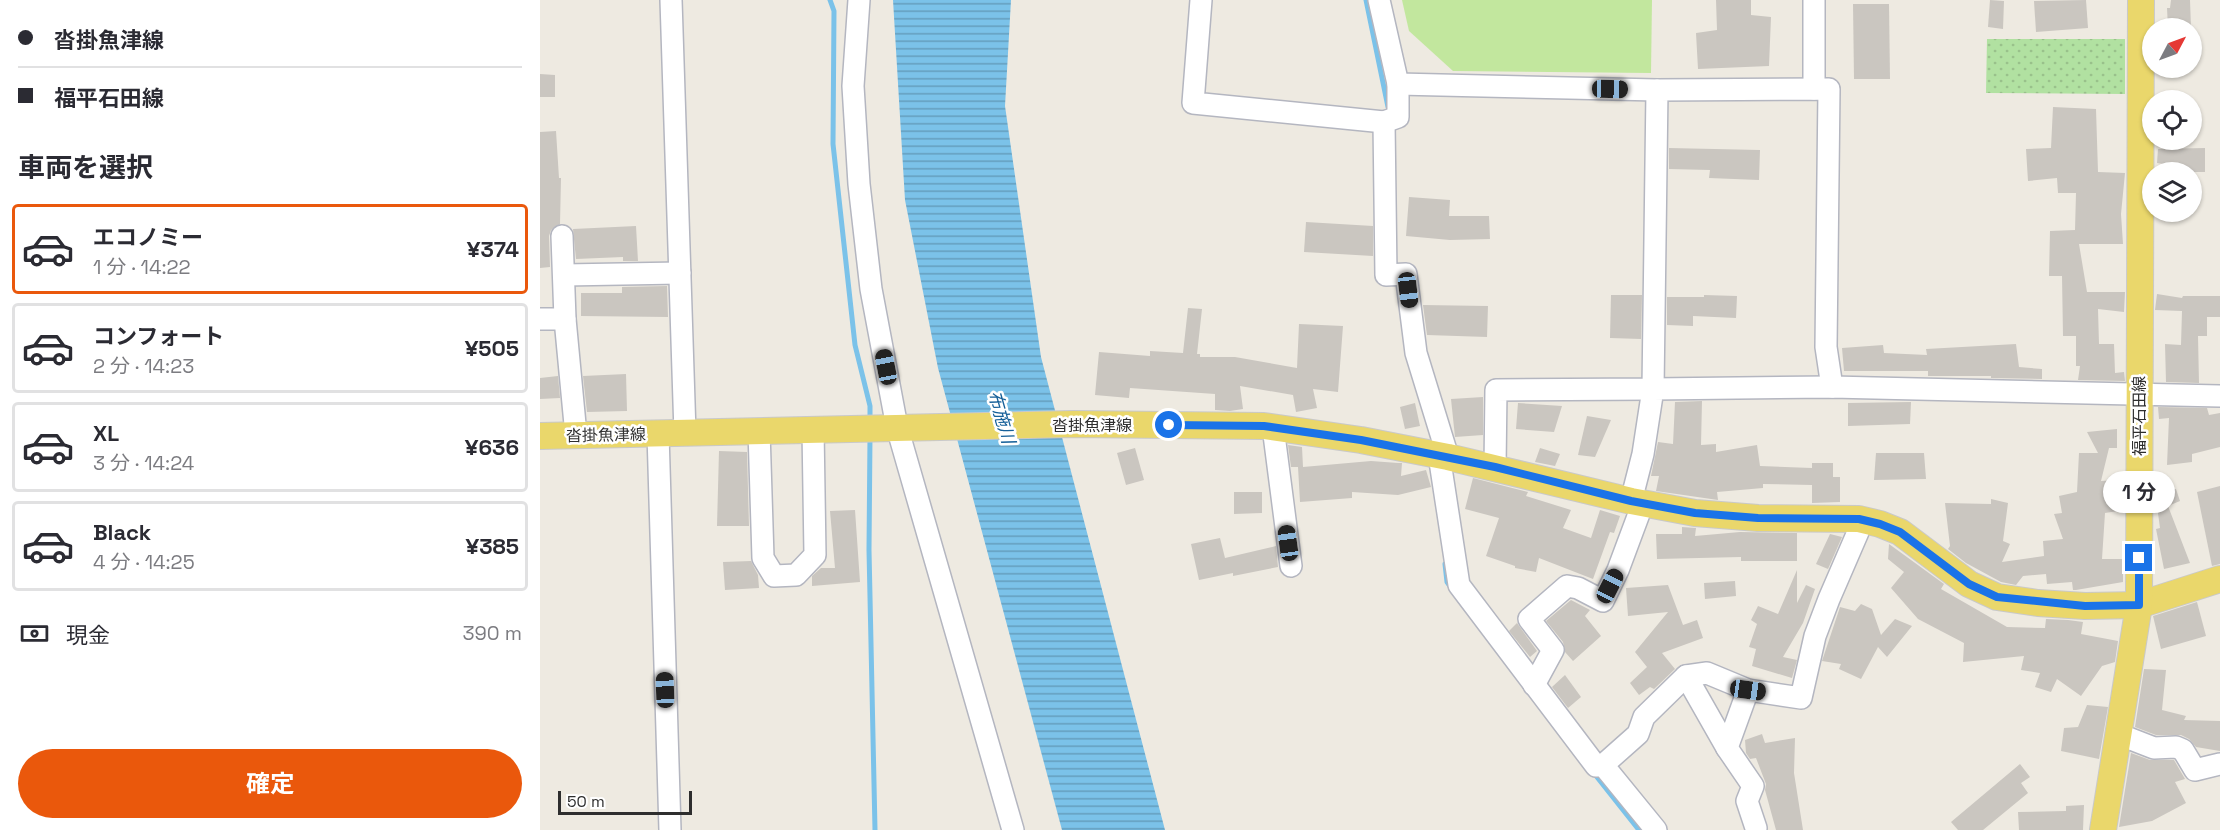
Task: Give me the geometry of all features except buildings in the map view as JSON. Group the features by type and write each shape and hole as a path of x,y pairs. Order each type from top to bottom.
{"main road":[{"name":"福平石田線","path":"2103,830 2139,605 2141,0"},
{"name":"沓掛魚津線","path":"540,436 1073,424 1273,427 1361,440 1444,456 1637,502 1695,513 1758,518 1859,519 1900,532 1969,584 1997,597 2085,606 2139,605 2220,579"}],"street":[{"path":"671,0 685,433"},
{"path":"859,0 853,86 859,184 871,289 897,427 1013,830"},
{"path":"1202,0 1193,103 1384,123 1398,117 1398,84 1379,0"},
{"path":"1814,0 1814,89"},
{"path":"1398,84 1657,90 1829,89 1826,346 1832,387"},
{"path":"1534,685 1553,650 1529,619 1567,586 1578,588 1603,602 1618,570 1637,502 1653,389 1657,90"},
{"path":"1384,123 1386,275 1406,274 1416,353 1444,456 1459,585 1596,766 1603,765 1638,734 1644,717 1686,676 1707,673 1748,690 1801,698 1815,636 1858,532 1859,519"},
{"path":"562,236 565,319 576,435"},
{"path":"564,275 680,273"},
{"path":"540,319 565,319"},
{"path":"1495,467 1496,390 1832,387 2138,396 2220,396"},
{"path":"1273,427 1291,566"},
{"path":"759,431 763,558 774,576 796,575 815,555 813,429"},
{"path":"658,434 670,830"},
{"path":"1686,676 1727,748 1753,786 1747,801 1756,828"},
{"path":"1727,748 1748,690"},
{"path":"2118,734 2154,748 2176,747 2183,750 2195,770 2220,764"},
{"path":"1603,765 1656,830"}],"green space":[{"path":"1402,0 1652,0 1651,73 1453,71 1409,31"},
{"path":"1987,39 2125,39 2125,94 1986,93"}],"water":[{"name":"布施川","path":"893,0 1011,0 1005,106 1041,357 1165,830 1062,830 938,368 905,200"}],"waterway":[{"path":"830,0 834,11 833,144 855,345 870,406 870,420"},
{"path":"1366,0 1388,107"},
{"path":"870,436 869,550 875,830"},
{"path":"1445,564 1447,582 1452,589"},
{"path":"1593,772 1639,830"}],"route":[{"path":"1169,425 1264,426 1361,440 1495,467 1631,501 1695,513 1758,518 1859,519 1900,532 1969,584 1997,597 2038,603 2085,606 2139,605 2139,558"}]}
